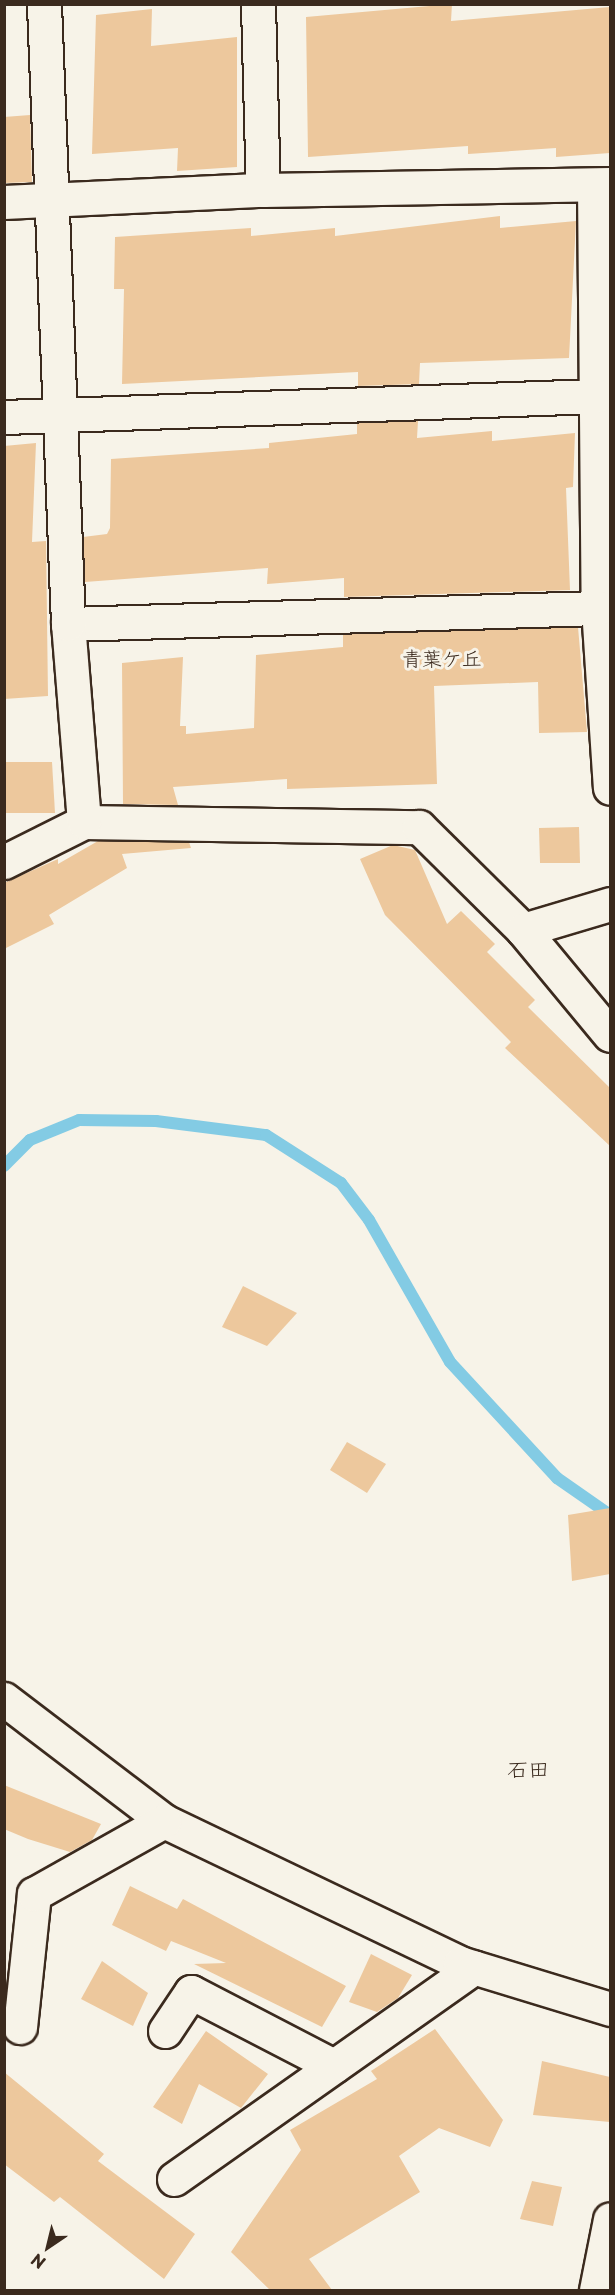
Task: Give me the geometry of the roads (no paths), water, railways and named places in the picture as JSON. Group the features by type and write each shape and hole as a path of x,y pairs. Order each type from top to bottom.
{"street":[{"path":"44,4 63,416 68,624 84,822"},
{"path":"258,4 263,190"},
{"path":"4,202 263,190 602,185 596,396 598,608 610,788"},
{"path":"4,417 596,396"},
{"path":"68,624 598,608"},
{"path":"4,861 84,822 418,827 523,930 610,1035"},
{"path":"523,930 610,904"},
{"path":"4,1699 165,1821 474,1967 610,2009"},
{"path":"20,2027 34,1894 165,1821"},
{"path":"174,2179 474,1967"},
{"path":"165,2031 191,1992 333,2066"},
{"path":"596,2290 610,2219"}],"waterway":[{"path":"4,1166 30,1140 79,1120 156,1121 266,1135 341,1183 369,1220 450,1362 557,1478 610,1515"}],"district":[{"name":"青葉ケ丘","path":"442,658"},
{"name":"石田","path":"528,1768"}]}
